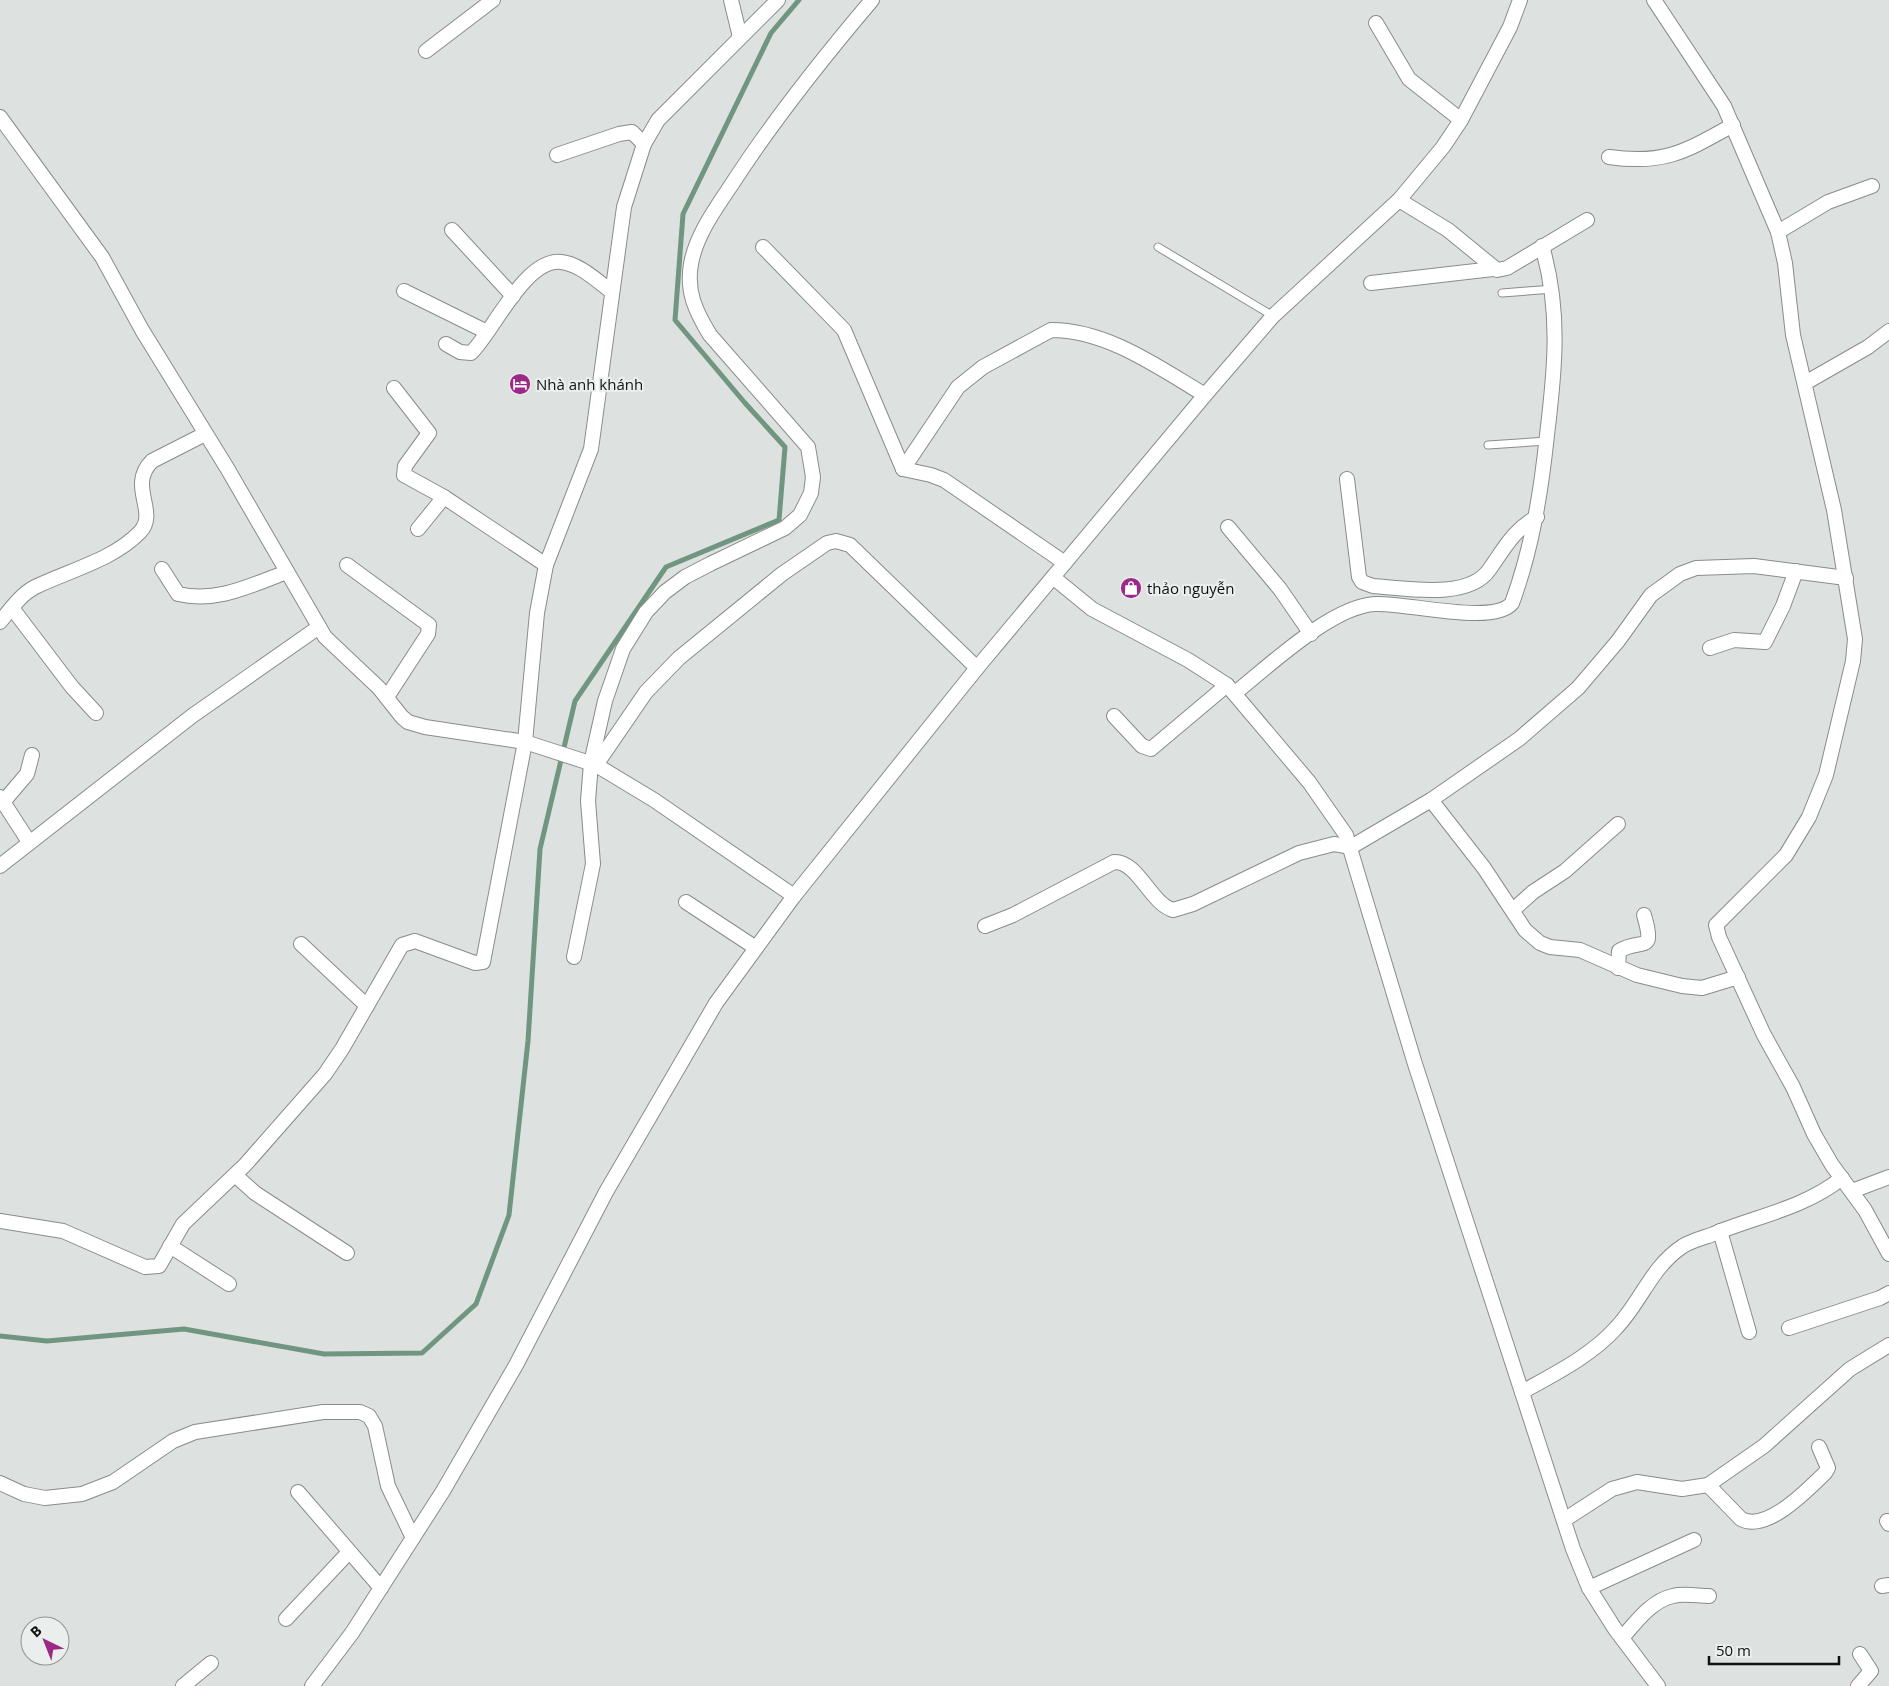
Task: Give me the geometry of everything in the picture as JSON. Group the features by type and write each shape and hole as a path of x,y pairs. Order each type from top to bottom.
{"street":[{"path":"426,51 493,0"},
{"path":"731,0 740,37"},
{"path":"0,1221 63,1231 132,1262 152,1268 163,1263 170,1246 183,1224 235,1175 320,1080 342,1049 399,949 409,942 415,941 475,963 483,962 525,742 538,614 546,565 591,449 611,291 624,207 644,144 658,120 778,0"},
{"path":"574,957 593,864 588,801 594,764 614,671 634,628 665,592 685,577 785,528 800,515 807,504 813,477 808,447 706,329 691,300 691,264 697,243 750,157 804,83 872,0"},
{"path":"312,1686 352,1633 381,1588 516,1365 606,1192 716,1003 794,896 977,668 1205,395 1273,316 1399,200 1443,147 1461,120 1510,27 1520,0"},
{"path":"1654,0 1717,94 1733,125 1778,232 1785,263 1793,335 1834,510 1855,639 1854,654 1826,775 1809,817 1786,854 1716,925 1719,937 1764,1035 1793,1088 1814,1134 1842,1178 1866,1210 1889,1254"},
{"path":"1376,23 1410,79 1461,120"},
{"path":"0,117 102,256 124,299 319,627 334,645 387,697 402,717 415,725 525,742 594,764 654,800 794,896"},
{"path":"1609,157 1643,160 1673,156 1733,125"},
{"path":"557,155 620,134 632,132 644,144"},
{"path":"1778,232 1828,202 1872,186"},
{"path":"1399,200 1448,230 1493,268"},
{"path":"1371,283 1493,268 1501,270 1587,220"},
{"path":"452,230 513,296"},
{"path":"1114,716 1142,746 1151,749 1231,689 1344,612 1353,608 1374,604 1406,605 1474,614 1502,611 1508,608 1516,592 1536,517 1547,441 1555,358 1553,289 1542,246"},
{"path":"763,247 844,330 903,469"},
{"path":"446,344 467,354 474,350 513,296 536,271 547,265 561,262 583,271 611,291"},
{"path":"404,291 487,332"},
{"path":"903,469 958,387 983,367 1051,330 1061,330 1116,345 1205,395"},
{"path":"1804,383 1868,347 1889,331"},
{"path":"394,388 430,433 405,466 404,475 444,497 546,565"},
{"path":"0,622 36,586 110,553 141,531 146,523 147,516 141,483 148,466 157,458 206,434"},
{"path":"903,469 944,480 1065,563"},
{"path":"1347,479 1359,577 1362,582 1373,586 1441,589 1469,586 1483,578 1518,529 1536,517"},
{"path":"418,529 444,497"},
{"path":"1228,527 1280,589 1311,634"},
{"path":"594,764 646,692 679,658 782,574 827,543 836,541 850,546 977,668"},
{"path":"347,565 403,608 429,625 428,634 387,697"},
{"path":"985,926 1013,915 1114,862 1126,864 1163,905 1173,910 1193,904 1299,853 1334,844 1352,847 1432,800 1520,739 1578,688 1618,641 1651,595 1680,574 1696,568 1754,566 1846,578"},
{"path":"162,568 178,594 204,596 228,594 246,589 287,572"},
{"path":"1710,648 1734,640 1765,642 1783,606 1796,571"},
{"path":"1054,578 1092,609 1188,660 1231,689 1309,782 1340,825 1352,847 1415,1064 1564,1520 1589,1588 1622,1638 1658,1686"},
{"path":"12,608 72,687 96,713"},
{"path":"0,866 192,716 319,627"},
{"path":"29,842 2,799 27,774 32,755"},
{"path":"1432,800 1513,910 1525,930 1540,943 1550,947 1580,950 1618,968 1658,981 1682,986 1702,988 1738,977"},
{"path":"1513,910 1533,892 1565,871 1618,824"},
{"path":"686,902 756,948"},
{"path":"1618,968 1619,951 1642,945 1648,940 1650,934 1644,915"},
{"path":"301,944 367,1006"},
{"path":"235,1175 255,1193 346,1253"},
{"path":"1852,1191 1889,1177"},
{"path":"1522,1392 1554,1375 1602,1342 1617,1328 1655,1271 1683,1246 1806,1201 1827,1191 1842,1178"},
{"path":"1720,1231 1749,1332"},
{"path":"170,1246 229,1284"},
{"path":"1790,1328 1880,1298 1889,1293"},
{"path":"1564,1520 1612,1489 1637,1482 1682,1489 1708,1485 1764,1446 1850,1369 1889,1345"},
{"path":"0,1483 39,1497 67,1497 82,1494 113,1482 173,1441 196,1432 323,1412 360,1412 369,1416 375,1426 388,1486 412,1538"},
{"path":"1708,1485 1741,1519 1748,1522 1756,1521 1783,1510 1825,1473 1828,1468 1819,1447"},
{"path":"298,1492 381,1588"},
{"path":"1589,1588 1694,1540"},
{"path":"286,1619 349,1552"},
{"path":"1622,1638 1644,1614 1662,1600 1674,1595 1709,1596"},
{"path":"1858,1686 1871,1671 1860,1654"},
{"path":"183,1686 211,1663"}],"lane":[{"path":"1158,247 1273,316"},
{"path":"1502,293 1553,289"},
{"path":"1488,445 1547,441"}],"waterway":[{"path":"0,1336 47,1341 184,1329 324,1354 422,1353 476,1304 509,1215 528,1041 540,849 575,701 666,567 779,520 785,447 675,320 683,214 771,33 799,0"}],"place":[{"name":"Nhà anh khánh","path":"520,384"},
{"name":"thảo nguyễn","path":"1131,588"}]}
